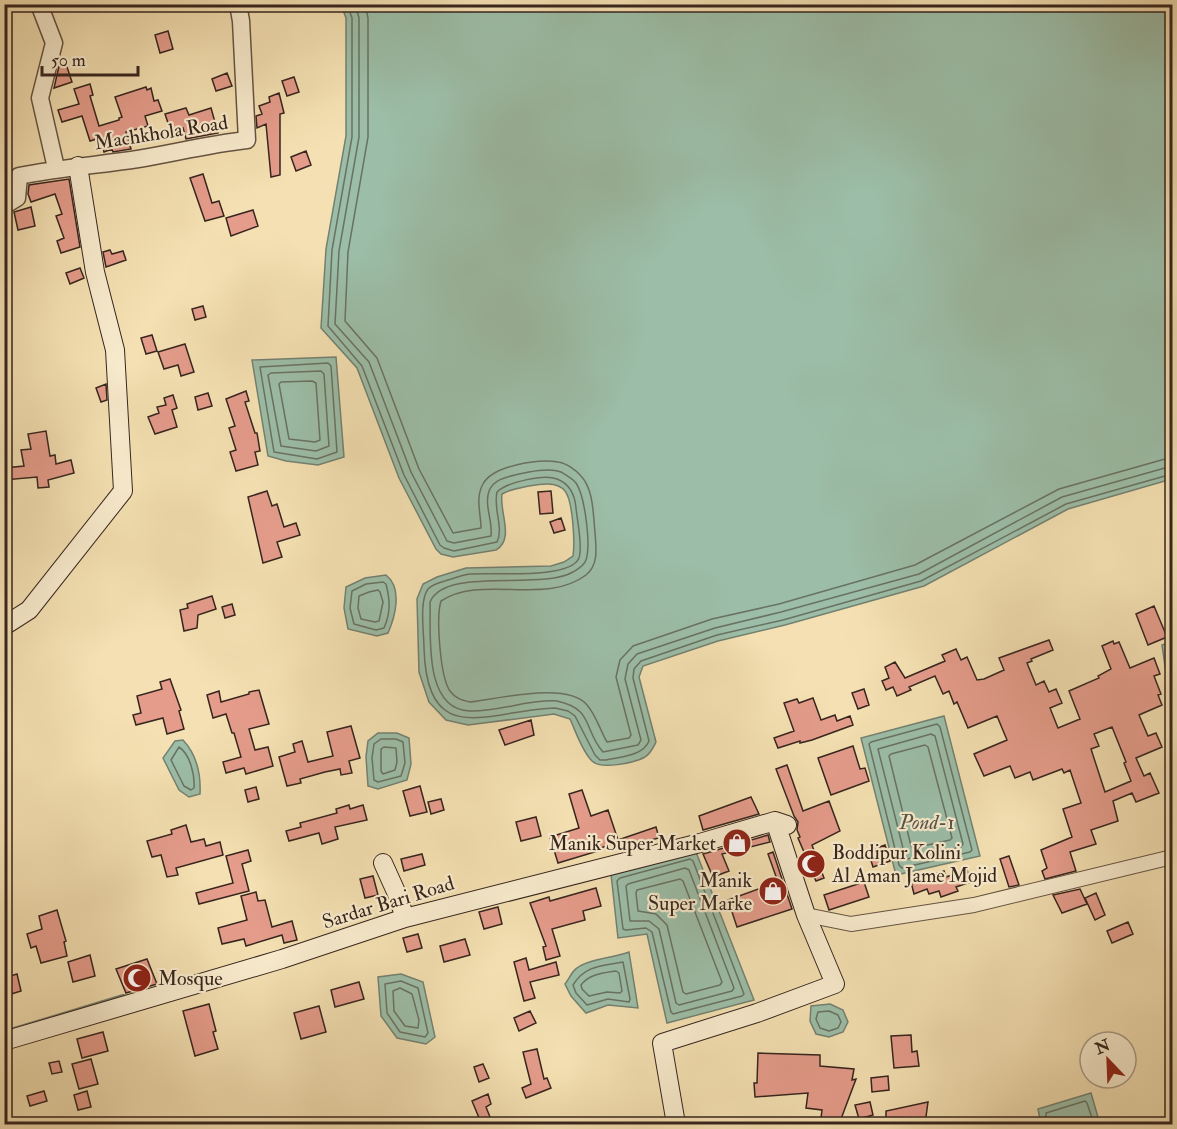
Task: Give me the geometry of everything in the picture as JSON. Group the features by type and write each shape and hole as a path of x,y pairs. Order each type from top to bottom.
{"main road":[{"path":"4,626 29,610 123,491 115,350 95,272 78,166"},
{"name":"Sardar Bari Road","path":"4,1041 282,959 405,918 781,823 806,915"},
{"path":"383,863 405,918"},
{"path":"676,1125 662,1043 758,1014 835,984 806,915"}],"street":[{"path":"39,4 54,43 40,98 56,168"},
{"name":"Machkhola Road","path":"4,206 17,198 19,176 56,168 137,159 247,140 242,21 238,4"},
{"path":"806,915 851,924 963,907 1173,857"}],"water":[{"path":"341,5 1172,5 1172,479 1068,509 924,586 785,625 718,641 643,666 639,677 656,742 649,754 640,759 618,765 596,764 585,752 570,719 554,714 468,725 446,720 429,702 419,672 417,599 423,584 466,568 551,566 564,562 573,556 572,513 565,491 553,484 512,490 502,494 505,539 502,545 496,550 453,557 441,554 436,549 399,478 357,368 321,328 326,249 346,136 346,18"},
{"path":"336,357 344,457 318,465 268,456 252,360"},
{"path":"386,575 396,595 395,611 388,633 377,636 348,629 344,608 346,587 365,578"},
{"path":"1172,642 1172,715 1162,645"},
{"name":"Pond-1","path":"944,716 980,856 896,875 861,738"},
{"path":"378,733 397,733 409,738 411,764 407,780 378,789 368,786 366,757 368,741"},
{"path":"183,740 195,758 200,779 200,794 189,797 179,790 163,758 175,741"},
{"path":"696,852 754,1000 667,1023 647,934 618,938 611,874"},
{"path":"629,952 638,1008 608,1005 586,1013 571,996 565,984 572,973 582,965"},
{"path":"401,974 423,982 435,1037 426,1044 397,1038 381,1016 378,977"},
{"path":"830,1004 843,1010 848,1022 843,1032 829,1037 816,1034 810,1021 811,1006"},
{"path":"1091,1093 1100,1124 1041,1124 1038,1109"}],"building":[{"path":"168,31 173,49 160,53 155,35"},
{"path":"66,64 72,82 54,88 59,66"},
{"path":"227,73 232,86 216,91 212,79"},
{"path":"294,77 299,92 287,96 282,81"},
{"path":"90,84 93,95 90,96 99,126 122,117 115,97 146,87 147,90 151,88 154,101 158,100 162,111 145,116 148,126 126,132 131,149 113,152 112,149 104,152 100,138 90,141 82,116 62,122 58,110 79,104 74,89"},
{"path":"279,93 284,113 280,114 280,175 271,177 266,124 257,128 256,116 262,114 259,106 270,102 269,97"},
{"path":"186,108 189,115 211,108 218,133 186,139 183,128 171,132 165,114"},
{"path":"306,151 311,165 296,171 291,157"},
{"path":"203,174 212,203 219,201 224,216 205,221 190,178"},
{"path":"69,179 80,247 61,253 57,241 64,238 56,216 62,214 55,194 31,202 28,194 29,185"},
{"path":"31,207 35,226 18,230 14,212"},
{"path":"253,210 258,226 231,236 226,218"},
{"path":"110,250 112,254 123,251 126,260 106,267 103,252"},
{"path":"80,268 84,278 70,284 66,273"},
{"path":"203,306 206,317 195,320 192,309"},
{"path":"152,335 157,351 146,354 141,338"},
{"path":"185,344 194,372 181,376 178,365 164,369 158,352"},
{"path":"106,384 107,400 101,402 96,388"},
{"path":"246,391 249,401 245,402 255,433 257,433 260,451 255,452 258,465 236,471 230,452 236,450 229,428 235,426 226,399"},
{"path":"208,393 212,406 198,410 195,397"},
{"path":"173,395 177,408 172,410 177,427 155,434 148,417 159,413 157,407 166,405 164,398"},
{"path":"46,431 50,456 55,455 56,464 71,460 74,473 48,480 49,487 38,488 37,477 4,480 4,468 24,466 21,450 31,449 28,434"},
{"path":"267,491 272,506 277,504 284,527 296,523 300,535 277,542 282,557 263,563 248,497"},
{"path":"551,491 553,513 540,514 538,492"},
{"path":"561,518 565,530 554,533 550,522"},
{"path":"212,596 216,609 198,615 197,628 184,631 180,610 188,608 187,604"},
{"path":"232,604 235,615 225,618 222,607"},
{"path":"1154,606 1167,637 1148,645 1136,614"},
{"path":"1049,640 1053,650 1027,663 1036,685 1044,681 1049,692 1056,689 1062,703 1050,708 1058,728 1080,719 1069,691 1099,678 1098,676 1111,669 1102,646 1113,641 1114,644 1119,642 1130,668 1154,658 1160,674 1154,676 1161,694 1158,695 1162,705 1139,715 1148,736 1156,733 1162,747 1136,758 1144,776 1150,773 1159,793 1136,802 1132,793 1113,801 1118,821 1091,830 1096,844 1070,852 1076,871 1045,879 1042,871 1047,868 1041,850 1072,837 1063,809 1081,803 1070,770 1064,773 1062,769 1033,780 1030,772 1015,778 1010,766 984,776 974,754 1007,740 997,716 968,728 957,702 954,704 949,691 943,694 935,676 909,687 911,690 897,696 893,687 886,690 882,681 889,678 885,667 895,662 905,678 945,661 942,655 956,649 961,660 967,657 977,680 984,679 1004,670 999,658","holes":["1112,727 1126,762 1124,763 1131,781 1105,792 1091,749 1099,746 1094,734"]},
{"path":"170,679 181,710 179,711 184,729 167,734 163,718 136,725 133,715 141,713 137,696 162,689 160,682"},
{"path":"864,689 869,705 858,709 852,693"},
{"path":"259,690 269,724 249,729 255,750 268,747 273,766 246,774 244,768 226,773 223,762 241,757 226,714 213,718 207,695 219,691 221,702"},
{"path":"813,698 821,720 835,715 837,721 850,716 853,725 812,740 778,748 774,738 794,731 784,703 797,699 799,703"},
{"path":"531,720 534,735 505,745 499,730"},
{"path":"351,726 360,758 349,761 352,773 341,775 340,769 325,772 300,779 301,783 287,786 279,757 295,752 293,744 302,741 308,762 333,756 327,732"},
{"path":"853,746 860,769 865,768 869,781 831,795 818,758"},
{"path":"787,765 803,811 829,801 840,831 812,845 824,878 816,881 811,870 807,872 803,861 807,859 798,838 800,837 797,830 798,822 776,769"},
{"path":"420,786 427,812 410,816 403,791"},
{"path":"256,787 259,799 248,802 245,790"},
{"path":"582,790 591,816 608,810 618,840 656,827 659,838 646,841 647,844 630,849 629,845 619,847 617,842 598,849 598,851 558,863 550,837 579,828 569,794"},
{"path":"751,797 759,814 703,830 699,816"},
{"path":"441,799 444,810 431,814 428,802"},
{"path":"349,805 350,809 363,805 367,820 335,827 338,839 322,844 319,833 289,841 286,831 301,827 300,823 337,813 336,809"},
{"path":"536,817 541,836 521,841 516,822"},
{"path":"186,825 191,842 204,839 206,846 220,842 223,855 176,868 178,875 167,877 161,855 152,857 147,841 172,834 171,830"},
{"path":"768,835 770,842 722,854 729,871 713,877 703,854"},
{"path":"885,845 890,861 873,867 868,851"},
{"path":"248,850 251,861 242,864 249,891 199,904 196,893 233,883 226,856"},
{"name":"Manik Super Marke","path":"773,852 792,909 737,927 728,900 778,882 768,854"},
{"path":"422,854 425,865 404,871 401,859"},
{"path":"1009,856 1019,885 1009,887 1000,859"},
{"path":"967,870 971,882 956,887 958,891 941,897 939,891 929,894 927,889 914,894 911,882 944,871 946,877"},
{"path":"373,876 378,895 365,898 360,879"},
{"path":"864,882 869,897 829,910 824,895"},
{"path":"596,888 601,906 583,911 585,920 552,929 560,956 546,960 543,947 546,946 530,903 549,897 550,901"},
{"path":"1080,889 1087,904 1062,913 1053,895"},
{"path":"256,892 258,901 265,900 272,927 292,921 297,940 284,943 282,935 246,946 244,939 222,944 218,928 247,920 241,896"},
{"path":"1096,893 1105,915 1095,920 1085,898"},
{"path":"498,907 502,924 484,929 479,912"},
{"path":"57,910 66,941 64,942 67,956 41,963 36,946 31,948 27,934 42,929 39,916"},
{"path":"1128,922 1133,934 1112,943 1107,931"},
{"path":"418,934 422,948 407,952 403,938"},
{"path":"465,939 470,955 444,962 440,946"},
{"path":"90,955 95,976 73,982 68,962"},
{"path":"526,958 529,970 556,962 559,975 530,982 535,998 524,1001 514,962"},
{"name":"Mosque","path":"147,959 157,984 126,993 116,969"},
{"path":"17,974 21,991 8,995 4,978"},
{"path":"359,982 364,999 335,1007 331,990"},
{"path":"209,1004 218,1049 195,1056 183,1011"},
{"path":"319,1006 326,1032 301,1039 294,1013"},
{"path":"530,1011 536,1023 519,1031 514,1018"},
{"path":"103,1032 108,1051 82,1058 77,1039"},
{"path":"911,1035 912,1052 917,1051 919,1066 894,1068 891,1036"},
{"path":"537,1049 544,1079 547,1078 551,1088 526,1098 522,1088 531,1084 523,1052"},
{"path":"758,1053 820,1055 820,1066 854,1069 852,1080 856,1079 841,1119 821,1118 822,1110 806,1108 808,1093 755,1097 754,1083 757,1083"},
{"path":"91,1059 98,1084 79,1089 72,1064"},
{"path":"59,1061 62,1072 52,1074 49,1063"},
{"path":"483,1064 489,1078 479,1082 474,1067"},
{"path":"888,1076 889,1090 872,1092 871,1078"},
{"path":"44,1091 47,1101 30,1106 27,1096"},
{"path":"87,1091 91,1107 78,1110 74,1095"},
{"path":"488,1094 491,1104 486,1107 492,1122 482,1125 472,1101"},
{"path":"870,1102 873,1115 859,1119 855,1105"},
{"path":"928,1102 925,1124 886,1125 886,1111"}],"waterway":[{"path":"4,1032 123,996 127,997"}],"place":[{"name":"Manik Super Market","path":"737,843"},
{"name":"Boddipur Kolini Al Aman Jame Mojid","path":"811,864"},
{"name":"Manik Super Marke","path":"773,891"},
{"name":"Mosque","path":"137,978"}]}
